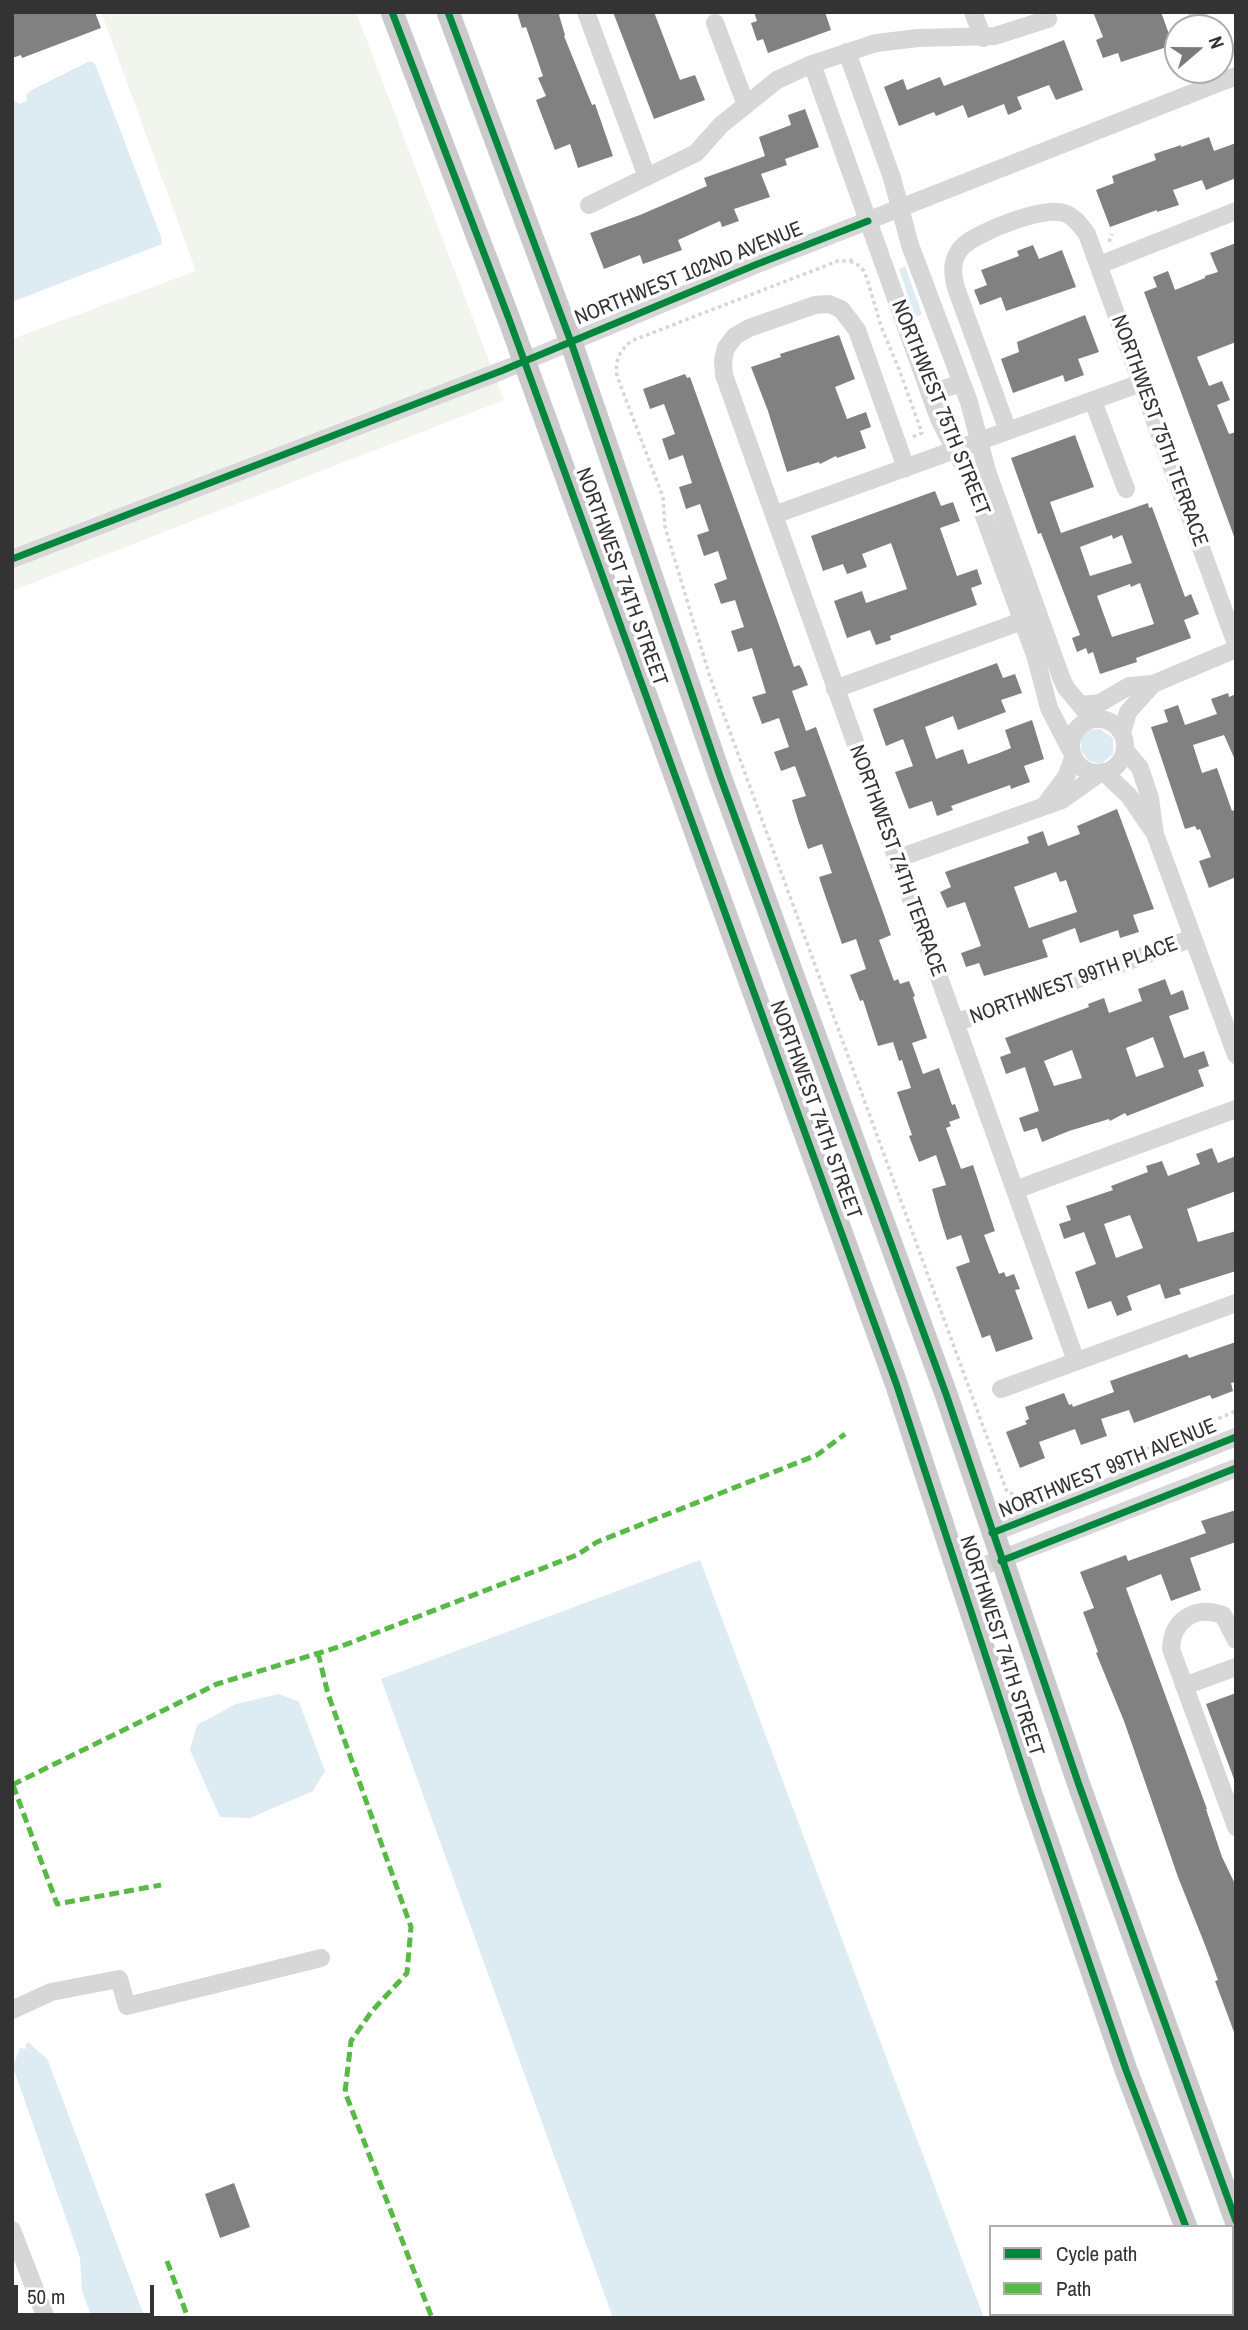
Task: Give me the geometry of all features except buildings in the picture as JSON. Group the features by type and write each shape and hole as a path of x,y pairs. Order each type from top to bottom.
{"main road":[{"name":"NORTHWEST 74TH STREET","path":"392,12 525,362 896,1383 1121,2057 1185,2225"},
{"name":"NORTHWEST 74TH STREET","path":"448,12 571,342 721,779 946,1394 1074,1772 1236,2221"}],"street":[{"path":"586,12 647,177"},
{"path":"973,12 983,38"},
{"path":"589,205 695,153 721,125 777,80 812,64 896,40 983,38 1006,34 1048,19"},
{"path":"715,23 746,104"},
{"name":"NORTHWEST 75TH STREET","path":"847,52 892,178 910,245 969,402 979,442 1061,677 1066,688 1092,719"},
{"name":"NORTHWEST 75TH STREET","path":"812,64 939,419 970,478 1038,667 1049,708 1072,753"},
{"name":"NORTHWEST 102ND AVENUE","path":"12,559 525,362 755,265 1236,76"},
{"path":"1201,90 1202,84"},
{"name":"NORTHWEST 75TH TERRACE","path":"1008,431 956,288 954,261 961,248 973,238 1035,214 1050,211 1065,213 1077,221 1087,234 1236,643"},
{"path":"1099,265 1236,212"},
{"name":"NORTHWEST 74TH TERRACE","path":"897,442 857,330 841,309 829,304 815,305 742,332 735,336 726,348 723,360 724,375 1076,1361"},
{"path":"930,393 962,383"},
{"path":"774,515 1141,383"},
{"path":"1093,401 1126,489"},
{"path":"897,442 906,468"},
{"path":"835,689 1022,621"},
{"path":"1080,705 1100,703 1129,686 1153,684 1236,649"},
{"path":"897,859 1062,800 1102,772 1117,765 1128,712 1153,684"},
{"path":"1045,805 1066,777 1072,753 1073,733 1084,721 1109,721 1140,768 1150,798 1155,834 1236,1055"},
{"path":"1072,753 1085,770 1102,772 1129,796 1155,834"},
{"name":"NORTHWEST 99TH PLACE","path":"955,1023 1193,938"},
{"path":"1015,1190 1236,1109"},
{"path":"1001,1389 1236,1303"},
{"name":"NORTHWEST 99TH AVENUE","path":"992,1533 1236,1437"},
{"path":"960,1575 1236,1468"},
{"path":"1236,1640 1223,1615 1215,1612 1204,1612 1177,1625 1171,1635 1171,1649 1236,1827"},
{"path":"1184,1686 1236,1667"},
{"path":"12,2010 51,1992 119,1979 127,2006 320,1958"},
{"path":"12,2230 46,2318"}],"path":[{"path":"897,442 922,433 881,326 864,271 851,260 838,261 631,341 614,364 663,497 665,527 710,677 1002,1479 1007,1492 1025,1499 1036,1495"},
{"path":"1114,1464 1236,1411"}],"shaded area":[{"path":"101,12 356,12 504,400 12,591 12,339 196,271"},
{"path":"90,61 95,64 162,244 12,302 12,99 20,104 27,101 26,95 30,91"},
{"path":"905,266 922,314 915,317 899,269"},
{"path":"1100,729 1113,738 1113,754 1101,764 1089,761 1081,751 1081,737 1089,730"},
{"path":"700,1560 984,2318 613,2318 381,1679"},
{"path":"279,1694 299,1702 325,1771 313,1791 250,1818 220,1817 190,1750 197,1725 236,1704"},
{"path":"29,2042 48,2061 145,2318 92,2318 82,2291 80,2258 14,2070 20,2048 26,2049 25,2045"}],"marked path":[{"path":"12,1785 217,1684 342,1646 577,1555 597,1542 817,1455 845,1434"},
{"path":"318,1653 328,1694 411,1927 407,1973 372,2011 351,2041 345,2092 432,2318"},
{"path":"13,1785 57,1904 161,1885"},
{"path":"167,2261 188,2318"}],"cycle path":[{"path":"392,12 509,319 896,1383 1032,1797 1126,2070 1185,2225"},
{"path":"448,12 571,342 721,779 946,1394 1079,1785 1236,2221"},
{"path":"12,559 501,371 868,221"},
{"path":"992,1533 1236,1437"},
{"path":"1001,1561 1236,1468"}]}
